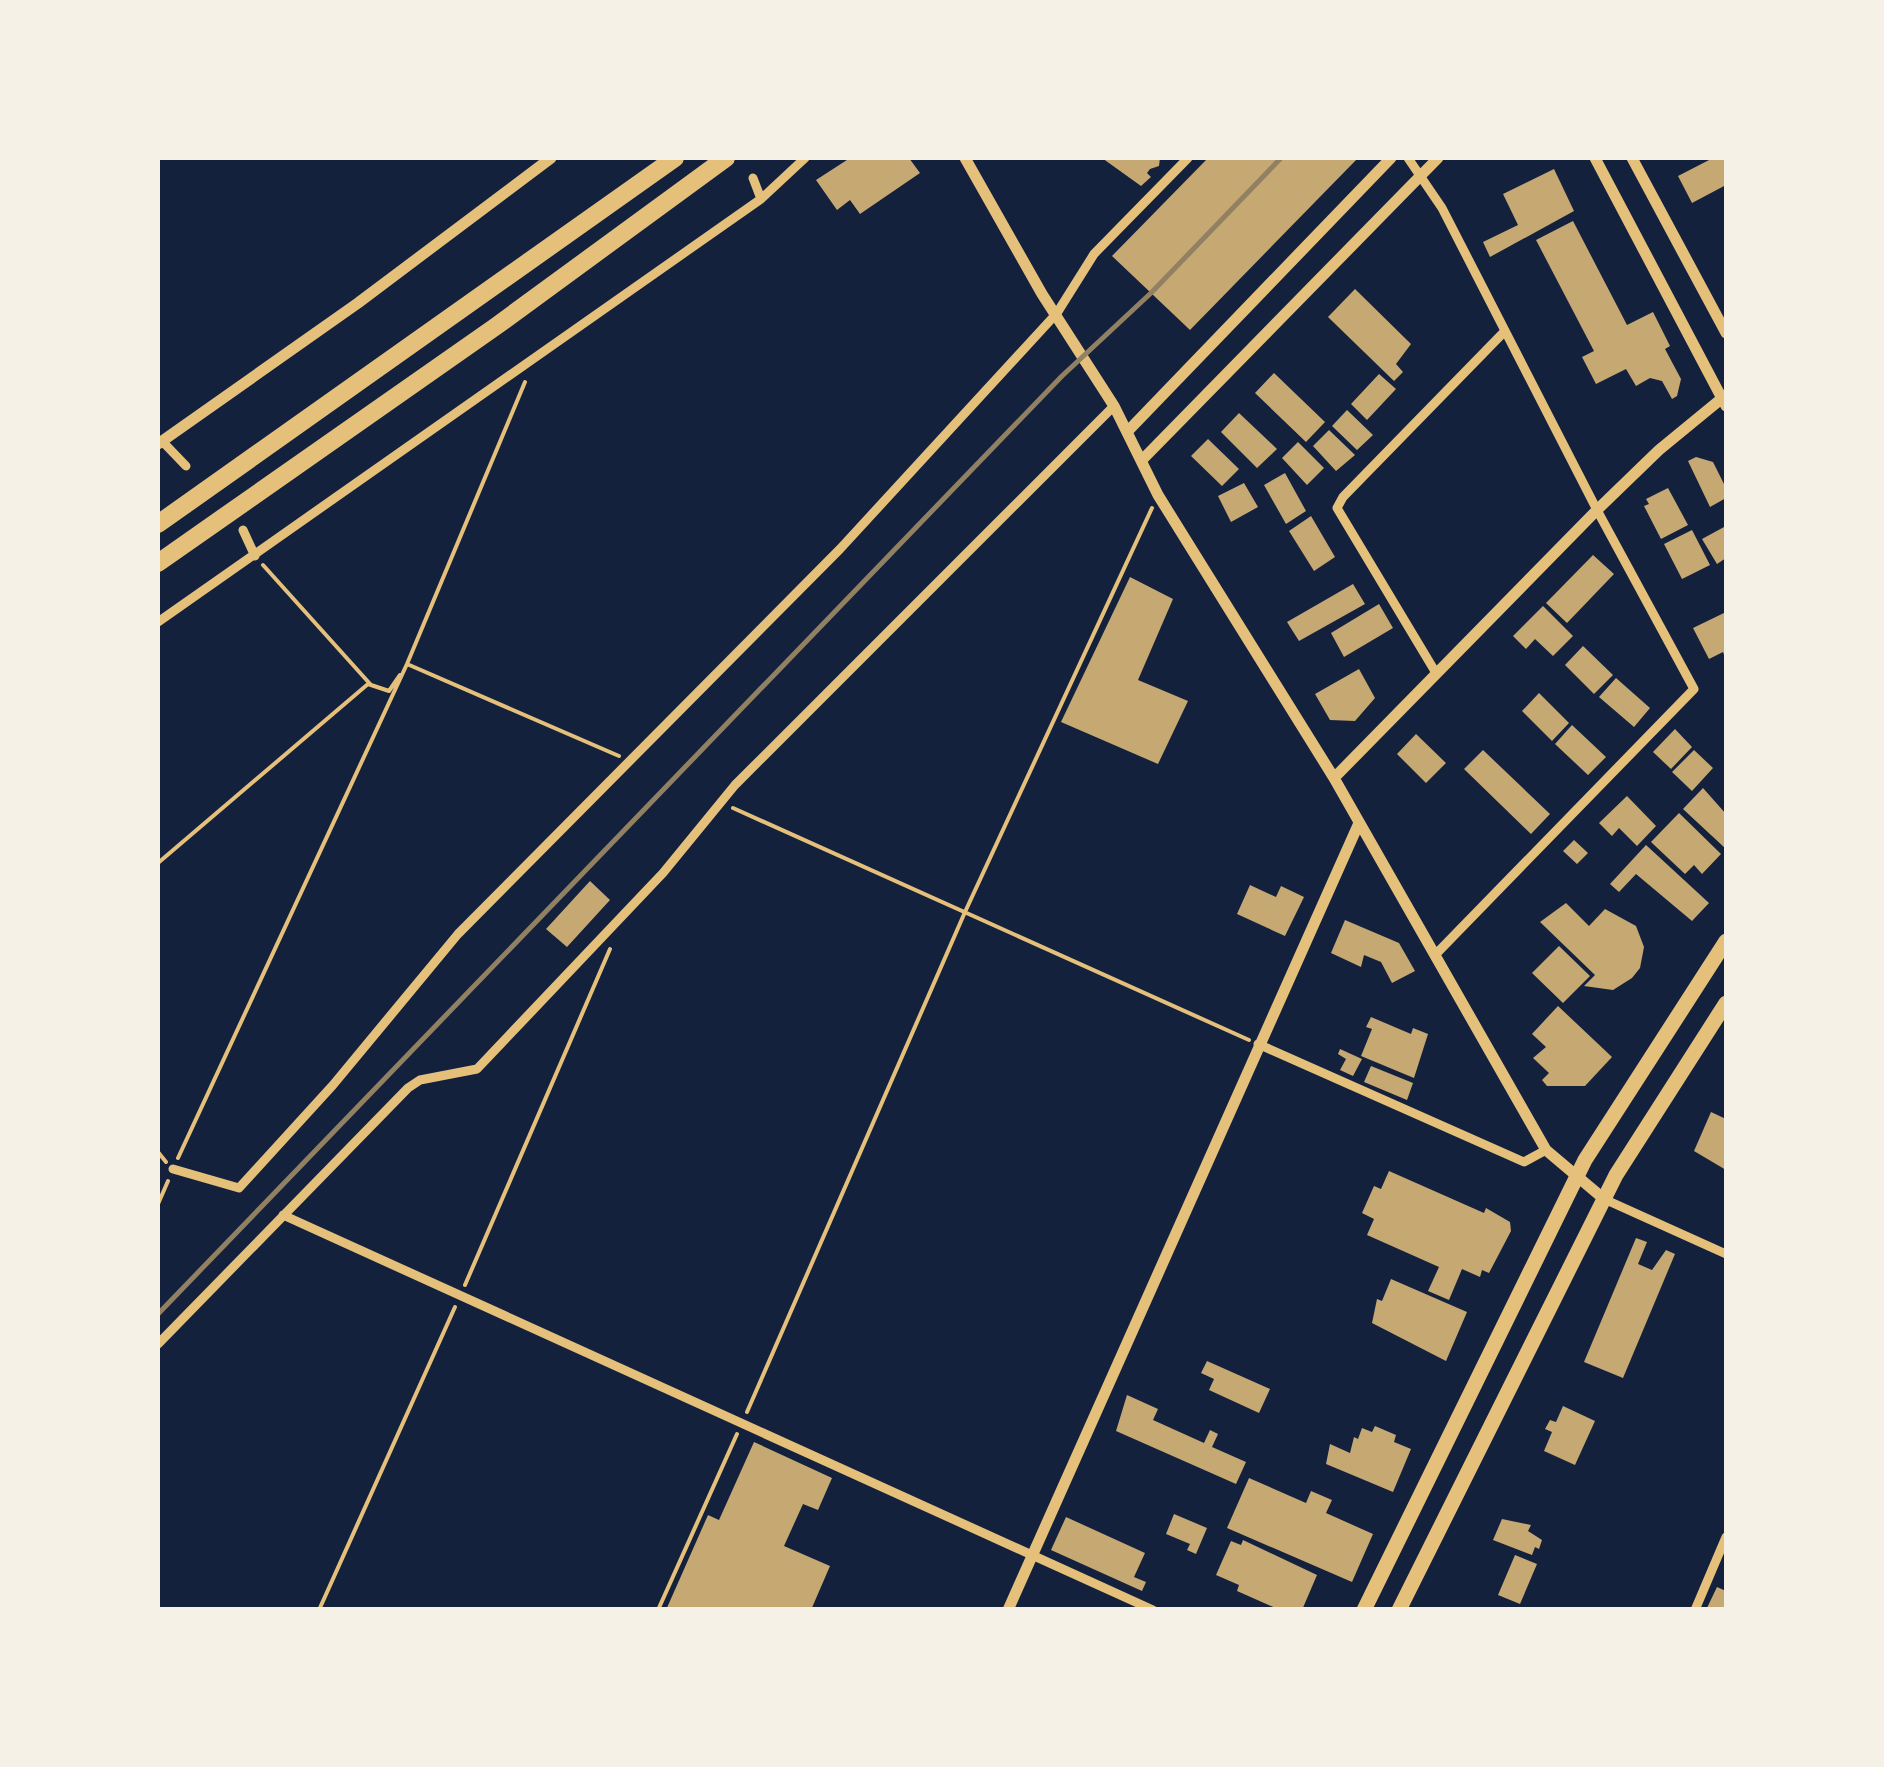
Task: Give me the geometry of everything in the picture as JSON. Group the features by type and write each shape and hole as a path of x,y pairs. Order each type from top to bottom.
{"highway":[{"path":"158,524 674,158"},
{"path":"158,563 495,327 726,158"},
{"path":"1364,1610 1576,1178 1726,941"},
{"path":"1399,1610 1604,1198 1726,1003"}],"street":[{"path":"186,466 160,442 358,303 551,158"},
{"path":"158,622 760,198 805,158"},
{"path":"965,158 1042,294 1114,406 1158,495 1334,778 1546,1150 1604,1198 1726,1254"},
{"path":"173,1169 239,1188 333,1085 458,934 840,549 1057,312 1094,254 1188,158"},
{"path":"1127,432 1391,158"},
{"path":"1408,158 1506,331 1694,688 1436,954"},
{"path":"1142,460 1438,158"},
{"path":"1334,778 1597,510 1725,399 1595,158"},
{"path":"1632,158 1726,333"},
{"path":"753,178 760,198"},
{"path":"1436,672 1337,508 1343,497 1506,331"},
{"path":"158,1344 408,1088 420,1080 477,1069 663,873 720,802 1114,406"},
{"path":"244,530 255,556"},
{"path":"1008,1610 1358,823"},
{"path":"1258,1044 1524,1162 1546,1150"},
{"path":"283,1214 1153,1610"},
{"path":"1695,1610 1726,1537"}],"path":[{"path":"158,1204 408,664 536,357"},
{"path":"658,1610 965,912 1158,495"},
{"path":"255,556 368,684 389,692 408,664"},
{"path":"408,664 630,761"},
{"path":"158,863 368,684"},
{"path":"720,802 1258,1044"},
{"path":"318,1610 610,949"}],"building":[{"path":"850,158 909,158 920,173 860,214 850,200 837,210 816,180"},
{"path":"1102,158 1160,158 1159,166 1150,169 1147,173 1151,177 1141,186"},
{"path":"1208,158 1358,158 1190,330 1112,256"},
{"path":"1713,158 1726,158 1726,185 1692,203 1678,176"},
{"path":"1554,169 1574,211 1490,257 1483,242 1518,225 1503,194"},
{"path":"1573,221 1627,325 1653,312 1670,346 1665,349 1681,379 1677,396 1672,399 1662,381 1650,378 1636,386 1626,369 1596,384 1582,357 1594,351 1536,240"},
{"path":"1355,289 1411,344 1396,364 1403,372 1394,381 1328,317"},
{"path":"1274,373 1325,422 1306,442 1255,393"},
{"path":"1379,374 1396,389 1367,420 1351,404"},
{"path":"1347,410 1373,435 1357,450 1332,426"},
{"path":"1239,413 1277,449 1257,468 1221,432"},
{"path":"1329,430 1355,455 1336,471 1313,446"},
{"path":"1208,439 1239,469 1222,486 1191,456"},
{"path":"1298,442 1324,468 1307,485 1282,458"},
{"path":"1696,457 1713,462 1726,488 1726,498 1710,507 1688,461"},
{"path":"1285,473 1306,511 1286,524 1264,485"},
{"path":"1244,483 1258,507 1231,522 1218,496"},
{"path":"1668,488 1688,525 1661,539 1644,506 1649,504 1646,499"},
{"path":"1311,516 1335,557 1314,571 1289,531"},
{"path":"1724,527 1726,558 1717,564 1702,539"},
{"path":"1692,530 1710,565 1682,579 1664,544"},
{"path":"1593,555 1614,574 1567,623 1546,603"},
{"path":"1130,577 1173,599 1138,680 1188,701 1158,764 1061,722"},
{"path":"1353,584 1365,604 1299,641 1287,622"},
{"path":"1379,604 1393,628 1344,657 1331,633"},
{"path":"1543,606 1573,636 1553,656 1535,639 1526,649 1513,636"},
{"path":"1726,612 1726,660 1723,652 1709,659 1693,628"},
{"path":"1583,646 1613,675 1594,694 1565,665"},
{"path":"1359,669 1375,698 1355,721 1330,720 1315,694"},
{"path":"1616,678 1650,708 1634,727 1599,697"},
{"path":"1539,693 1569,723 1552,741 1522,711"},
{"path":"1572,725 1606,757 1588,775 1555,744"},
{"path":"1675,729 1692,747 1671,769 1653,752"},
{"path":"1416,734 1446,763 1426,783 1397,754"},
{"path":"1483,750 1550,814 1531,834 1464,769"},
{"path":"1694,750 1713,768 1692,791 1672,772"},
{"path":"1703,788 1726,814 1726,849 1683,809"},
{"path":"1627,796 1656,826 1637,846 1619,828 1612,836 1599,823"},
{"path":"1679,813 1721,854 1702,874 1694,865 1685,874 1651,842"},
{"path":"1574,840 1588,853 1577,864 1563,851"},
{"path":"1646,845 1709,903 1692,921 1636,874 1619,892 1610,884"},
{"path":"590,881 610,900 567,947 546,929"},
{"path":"1250,885 1276,897 1281,886 1304,897 1285,936 1237,914"},
{"path":"1566,903 1589,926 1605,909 1636,926 1644,947 1640,968 1632,978 1613,990 1584,986 1595,975 1540,922"},
{"path":"1345,920 1399,943 1415,971 1392,983 1381,962 1364,955 1361,967 1331,953"},
{"path":"1559,946 1590,976 1563,1003 1532,973"},
{"path":"1558,1006 1612,1057 1585,1086 1547,1086 1542,1080 1549,1073 1533,1058 1546,1047 1532,1034"},
{"path":"1371,1017 1411,1034 1413,1028 1428,1034 1414,1078 1361,1056 1372,1029 1366,1027"},
{"path":"1340,1049 1362,1059 1353,1076 1340,1070 1346,1059 1338,1054"},
{"path":"1371,1066 1413,1083 1407,1100 1364,1082"},
{"path":"1711,1112 1726,1119 1726,1170 1694,1151"},
{"path":"1389,1171 1484,1213 1486,1208 1510,1222 1511,1231 1489,1273 1482,1270 1480,1277 1462,1269 1449,1300 1428,1291 1439,1267 1367,1235 1374,1219 1362,1213 1374,1186 1381,1189"},
{"path":"1636,1238 1647,1242 1638,1264 1652,1270 1666,1250 1675,1254 1623,1378 1584,1362"},
{"path":"1391,1279 1467,1312 1446,1361 1372,1323 1377,1299 1382,1301"},
{"path":"1207,1361 1270,1389 1259,1413 1209,1390 1214,1379 1201,1373"},
{"path":"1127,1395 1158,1409 1153,1420 1204,1443 1210,1430 1218,1434 1212,1447 1246,1462 1236,1484 1116,1431"},
{"path":"1563,1406 1595,1421 1575,1465 1544,1451 1552,1432 1545,1429 1550,1420 1556,1422"},
{"path":"1375,1426 1396,1435 1394,1442 1411,1449 1393,1492 1326,1464 1330,1444 1350,1453 1354,1437 1358,1439 1362,1428 1372,1432"},
{"path":"754,1442 832,1478 818,1510 803,1504 784,1546 830,1566 811,1610 666,1610 708,1515 719,1520"},
{"path":"1249,1478 1306,1503 1311,1491 1332,1500 1326,1513 1373,1534 1352,1582 1227,1528"},
{"path":"1174,1514 1207,1528 1196,1554 1187,1550 1190,1544 1166,1534"},
{"path":"1066,1517 1145,1553 1134,1577 1146,1582 1142,1591 1051,1550"},
{"path":"1502,1519 1531,1525 1528,1531 1542,1540 1539,1549 1535,1547 1532,1555 1493,1540"},
{"path":"1243,1540 1317,1575 1302,1610 1280,1610 1237,1591 1239,1585 1216,1575 1231,1541 1241,1545"},
{"path":"1515,1555 1537,1564 1520,1604 1498,1595"},
{"path":"1717,1587 1726,1591 1726,1610 1706,1610"}],"railway":[{"path":"158,1314 1062,376 1151,293 1281,158"}]}
